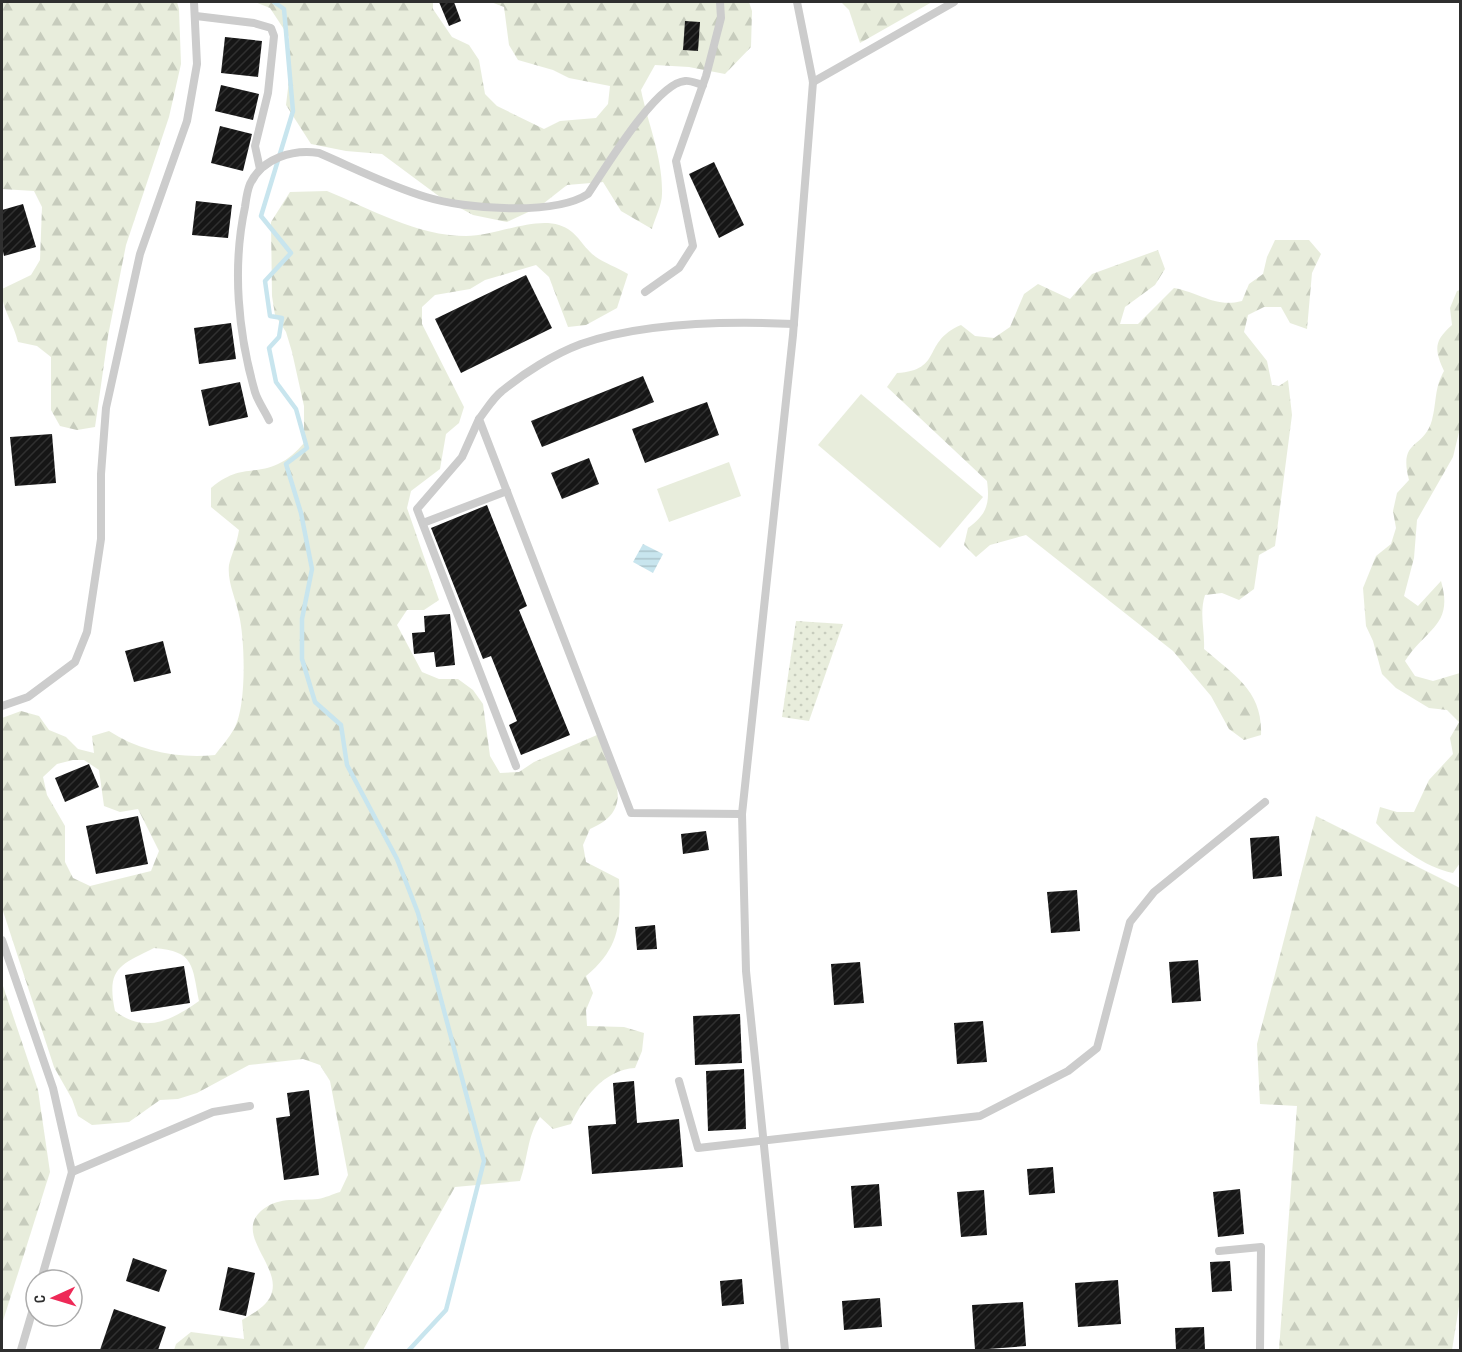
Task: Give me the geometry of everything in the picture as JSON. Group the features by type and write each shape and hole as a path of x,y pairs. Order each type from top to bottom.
{"lane":[{"path":"2,706 28,697 75,662 87,632 101,539 101,474 106,408 140,254 187,121 197,64 194,2"},
{"path":"645,292 679,268 693,246 676,161 703,85 721,18 720,2"},
{"path":"785,1350 746,971 742,814 794,324 813,82 797,2"},
{"path":"813,82 954,2"},
{"path":"196,16 254,23 270,28 274,36 268,93 255,146 260,169"},
{"path":"269,420 255,394 240,317 238,260 240,227 249,185 260,169 275,159 301,150 319,153 427,198 491,208 546,207 574,202 588,194 649,107 669,87 685,81 703,85"},
{"path":"516,766 417,509 462,457 479,419 500,392 537,366 580,344 645,330 740,321 794,324"},
{"path":"479,419 631,813 742,814"},
{"path":"423,523 507,491"},
{"path":"679,1081 698,1148 980,1116 1068,1071 1097,1048 1130,922 1154,892 1265,802"},
{"path":"2,940 53,1088 72,1172 44,1268"},
{"path":"72,1172 213,1112 250,1106"},
{"path":"1219,1251 1262,1247 1260,1350"},
{"path":"21,1350 27,1328"}],"green space":[{"path":"2,2 177,2 179,9 181,64 169,117 126,245 108,336 95,427 77,430 60,426 51,410 51,357 37,346 18,342 2,296 2,289 31,275 40,260 42,207 34,191 2,189"},
{"path":"255,2 433,2 433,9 452,37 469,45 479,60 485,94 497,106 544,129 560,121 596,118 608,104 610,86 569,78 553,70 518,60 509,45 504,7 491,2 749,2 752,11 751,47 725,74 689,67 655,65 641,90 658,154 662,181 661,203 652,229 621,211 603,182 567,185 539,207 507,222 473,215 440,197 382,154 346,151 311,144 286,105 290,72 289,37 270,8"},
{"path":"841,2 932,2 860,43 849,10"},
{"path":"327,191 412,227 448,235 477,235 538,223 559,225 571,231 596,257 628,274 617,308 586,325 568,327 549,277 536,265 485,280 470,289 435,295 422,307 422,324 464,407 459,423 446,434 440,469 411,491 407,508 439,600 424,610 407,610 397,625 422,672 439,679 458,679 473,690 483,704 490,756 500,773 519,772 534,762 597,735 614,775 617,800 614,811 605,821 590,829 583,845 586,862 619,879 620,908 619,921 612,944 598,965 586,976 593,993 586,1010 587,1026 624,1027 644,1033 642,1051 635,1068 614,1074 596,1087 581,1105 571,1124 553,1129 540,1117 530,1140 520,1181 455,1187 363,1350 174,1350 176,1344 191,1332 244,1339 242,1320 256,1312 270,1297 272,1281 254,1236 253,1225 257,1215 268,1206 280,1201 318,1199 340,1192 348,1175 330,1081 320,1065 303,1059 249,1065 197,1093 178,1099 160,1100 129,1122 92,1125 78,1116 72,1099 54,1067 2,908 2,718 21,711 39,716 49,730 66,737 78,749 94,753 92,736 109,731 133,744 160,752 187,756 215,755 234,729 243,690 243,656 241,626 230,584 229,565 239,530 211,507 211,488 238,473 278,464 286,460 304,443 304,406 292,352 286,332 275,315 272,296 271,222 290,192","holes":["84,760 99,770 104,806 120,812 138,809 159,851 151,871 90,886 73,878 65,862 65,826 47,795 43,777 57,764","154,948 177,953 189,962 195,978 199,1001 168,1019 158,1022 137,1022 115,1011 114,977 124,964"]},
{"path":"1275,240 1309,240 1321,254 1312,273 1307,329 1290,323 1281,307 1264,307 1248,315 1244,332 1267,361 1272,385 1279,386 1288,380 1292,415 1275,546 1259,555 1254,589 1239,600 1222,593 1205,595 1202,609 1204,649 1236,676 1252,695 1257,707 1261,735 1244,740 1229,729 1211,696 1173,651 1026,535 990,545 976,557 964,545 968,528 986,508 987,481 887,387 897,373 921,367 941,339 961,325 975,336 994,338 1010,327 1024,294 1038,284 1070,299 1092,274 1158,250 1165,269 1155,285 1125,307 1120,324 1138,324 1174,288 1224,303 1242,301 1249,284 1263,274 1267,257"},
{"path":"1460,290 1460,428 1453,457 1417,520 1414,558 1404,596 1418,606 1441,581 1444,608 1441,617 1405,661 1415,676 1433,681 1460,673 1460,863 1453,873 1431,866 1411,854 1376,823 1380,807 1397,812 1414,812 1429,780 1453,754 1450,738 1459,722 1447,710 1429,708 1396,688 1382,674 1373,641 1366,626 1363,588 1376,556 1391,544 1396,528 1393,511 1397,493 1409,480 1407,457 1409,450 1423,436 1432,420 1437,389 1444,371 1437,351 1439,341 1452,325 1450,308 1457,291"},
{"path":"861,394 983,497 940,548 818,445"},
{"path":"729,462 741,496 669,522 657,489"},
{"path":"796,621 843,624 809,721 782,717"},
{"path":"1316,816 1460,888 1460,1300 1452,1350 1279,1350 1297,1106 1260,1104 1257,1044"},
{"path":"2,983 38,1090 50,1172 2,1324"}],"water":[{"path":"643,544 663,554 653,573 633,562"}],"building":[{"path":"439,2 454,2 461,21 449,26"},
{"path":"685,21 700,22 698,51 683,50"},
{"path":"225,37 262,41 258,77 221,73"},
{"path":"221,85 259,94 253,120 215,111"},
{"path":"220,126 252,134 243,171 211,163"},
{"path":"714,162 744,225 719,238 689,174"},
{"path":"196,201 232,205 228,238 192,235"},
{"path":"23,204 36,247 4,256 2,210"},
{"path":"526,275 552,328 461,373 435,319"},
{"path":"231,323 236,359 199,364 194,328"},
{"path":"643,376 654,402 542,447 531,421"},
{"path":"240,382 248,417 209,426 201,390"},
{"path":"707,402 719,435 645,463 632,429"},
{"path":"52,434 56,483 15,486 10,437"},
{"path":"589,458 599,484 562,499 551,473"},
{"path":"487,505 527,606 519,610 570,735 521,755 509,725 517,721 491,656 483,659 431,528"},
{"path":"450,614 455,665 436,667 434,652 414,654 412,633 425,632 424,616"},
{"path":"163,641 171,673 134,682 125,651"},
{"path":"89,764 99,787 65,802 55,778"},
{"path":"138,816 148,864 96,874 86,826"},
{"path":"706,831 709,850 683,854 681,834"},
{"path":"1279,836 1282,876 1253,879 1250,838"},
{"path":"1077,890 1080,931 1051,933 1047,892"},
{"path":"655,925 657,949 637,950 635,927"},
{"path":"1198,960 1201,1001 1172,1003 1169,962"},
{"path":"860,962 864,1003 834,1005 831,964"},
{"path":"184,966 190,1003 131,1012 125,975"},
{"path":"740,1014 742,1063 695,1065 693,1016"},
{"path":"983,1021 987,1062 957,1064 954,1023"},
{"path":"744,1069 746,1129 708,1131 706,1071"},
{"path":"634,1081 637,1123 679,1119 683,1167 592,1174 588,1126 616,1124 613,1083"},
{"path":"309,1090 319,1175 284,1180 276,1118 290,1116 287,1093"},
{"path":"1053,1167 1055,1193 1029,1195 1027,1169"},
{"path":"879,1184 882,1226 854,1228 851,1186"},
{"path":"1240,1189 1244,1234 1218,1237 1213,1192"},
{"path":"984,1190 987,1235 961,1237 957,1192"},
{"path":"133,1258 167,1270 159,1292 126,1281"},
{"path":"1230,1261 1232,1291 1212,1292 1210,1262"},
{"path":"228,1267 255,1273 246,1316 219,1310"},
{"path":"742,1279 744,1304 722,1306 720,1281"},
{"path":"1118,1280 1121,1324 1078,1327 1075,1283"},
{"path":"880,1298 882,1327 844,1330 842,1301"},
{"path":"1023,1302 1026,1346 975,1350 972,1305"},
{"path":"114,1309 166,1327 158,1350 100,1350"},
{"path":"1204,1327 1205,1350 1176,1350 1175,1328"}],"waterway":[{"path":"274,2 284,9 293,111 261,216 291,253 265,281 270,316 282,318 279,337 269,348 276,382 296,409 307,448 286,464 301,513 312,569 302,619 302,659 315,702 341,725 347,765 397,859 418,913 484,1161 446,1310 409,1350"}]}
